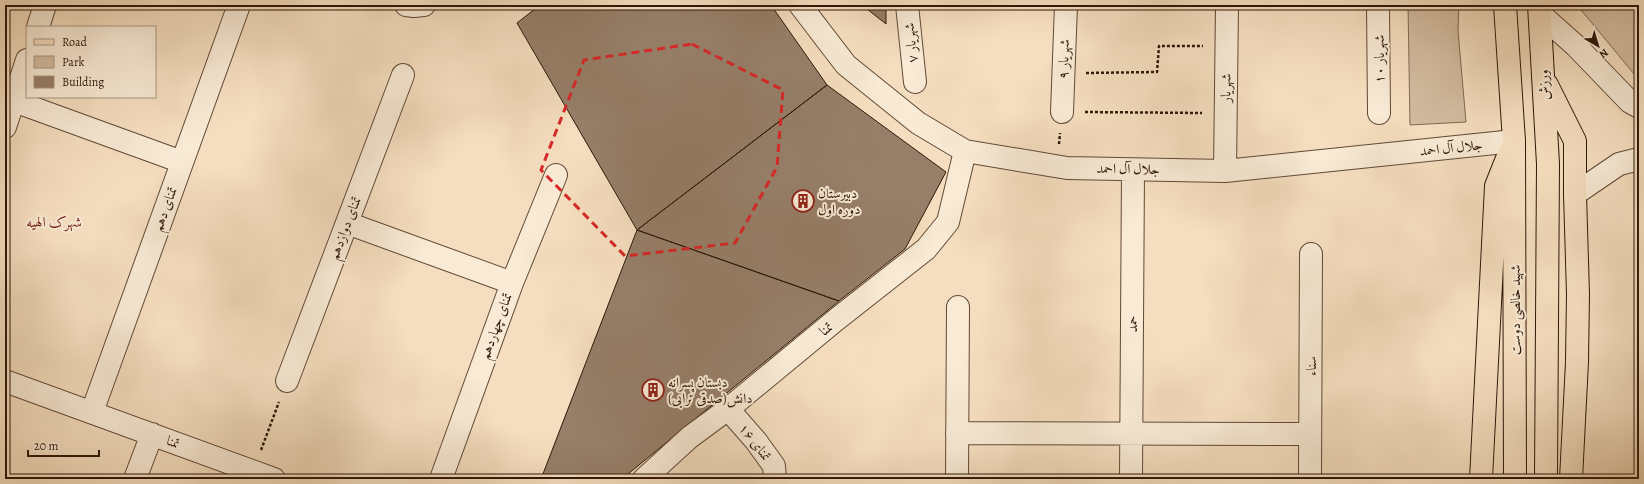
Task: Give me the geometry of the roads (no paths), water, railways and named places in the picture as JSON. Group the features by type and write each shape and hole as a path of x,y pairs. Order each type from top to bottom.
{"main road":[{"path":"1482,479 1496,186 1514,141 1505,5"},
{"name":"ورزش","path":"1540,9 1548,164 1546,479"},
{"path":"1543,78 1575,141 1578,294 1577,362 1571,479"},
{"name":"شهید خالصی دوست","path":"1514,141 1515,479"}],"street":[{"path":"38,26 45,5"},
{"name":"تمنای دهم","path":"92,412 239,5"},
{"path":"406,5 424,5"},
{"name":"جلال آل احمد","path":"800,5 846,65 918,123 964,151 1067,168 1224,171 1514,141"},
{"name":"شهریار ۷","path":"907,5 914,82"},
{"name":"شهریار ۹","path":"1062,112 1066,5"},
{"name":"شهریار","path":"1224,171 1227,5"},
{"name":"شهریار ۱۰","path":"1378,5 1379,113"},
{"path":"1540,9 1630,102 1639,107"},
{"path":"5,127 26,63"},
{"name":"تمنای دوازدهم","path":"287,381 403,75"},
{"path":"14,101 182,162"},
{"name":"تمنا","path":"644,479 690,437 728,409 926,249 948,222 964,151"},
{"path":"1575,194 1619,164 1639,159"},
{"name":"حمد","path":"1131,479 1133,170"},
{"name":"تمنای چهاردهم","path":"441,479 512,283 556,175"},
{"path":"347,222 512,283"},
{"name":"سناء","path":"1310,479 1311,254"},
{"path":"957,479 958,307"},
{"name":"تمنا","path":"5,380 274,479"},
{"name":"تمنای ۱۶","path":"728,409 756,441 774,466 775,479"},
{"path":"957,433 1310,434"},
{"path":"135,479 152,434"}],"place":[{"name":"دبیرستان دوره اول","path":"803,201"},
{"name":"دبستان پسرانه دانش(صدقی ترابی)","path":"653,390"}],"district":[{"name":"شهرک الهیه","path":"54,222"}]}
